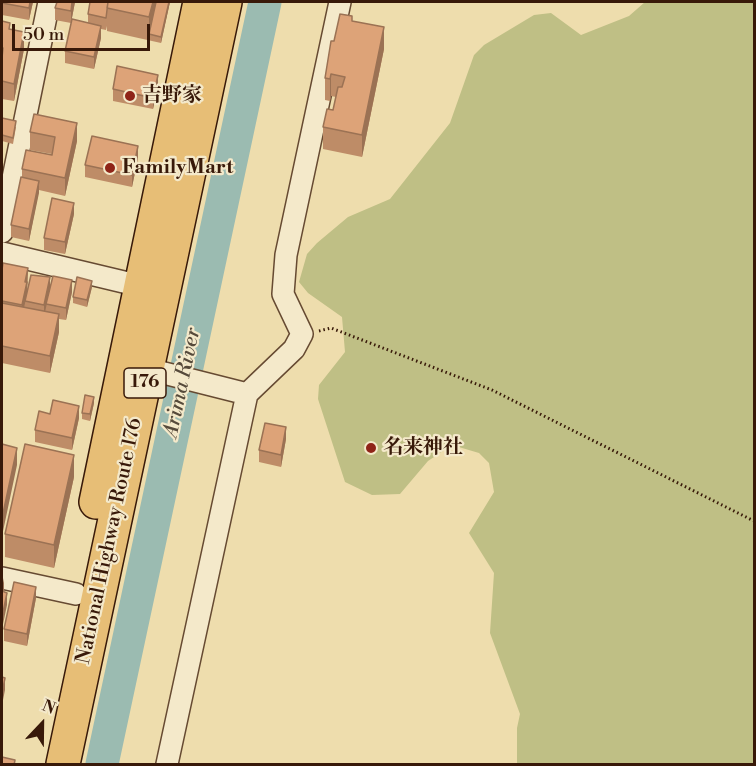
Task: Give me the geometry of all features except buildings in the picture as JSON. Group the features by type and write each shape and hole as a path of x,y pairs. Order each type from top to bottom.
{"highway":[{"name":"National Highway Route 176","path":"63,765 156,371 153,289 200,2"},
{"name":"National Highway Route 176","path":"40,765 76,594 225,2"}],"street":[{"path":"2,232 49,2"},
{"path":"167,765 247,394 294,349 302,334 283,294 286,255 340,2"},
{"path":"2,253 153,289"},
{"path":"156,371 247,394"},
{"path":"2,578 76,594"}],"path":[{"path":"302,334 331,328 492,390 754,521"}],"green space":[{"path":"645,2 754,2 754,764 517,764 517,728 520,714 490,633 494,573 469,533 494,492 489,463 479,453 452,445 428,461 400,494 372,495 345,482 318,399 319,385 345,352 342,317 308,293 299,282 307,254 317,243 348,217 390,199 450,123 474,55 484,45 534,15 551,13 581,35 629,16"}],"waterway":[{"name":"Arima River","path":"102,764 265,2"}],"place":[{"name":"吉野家","path":"130,96"},
{"name":"FamilyMart","path":"110,168"},
{"name":"名来神社","path":"371,448"}]}
